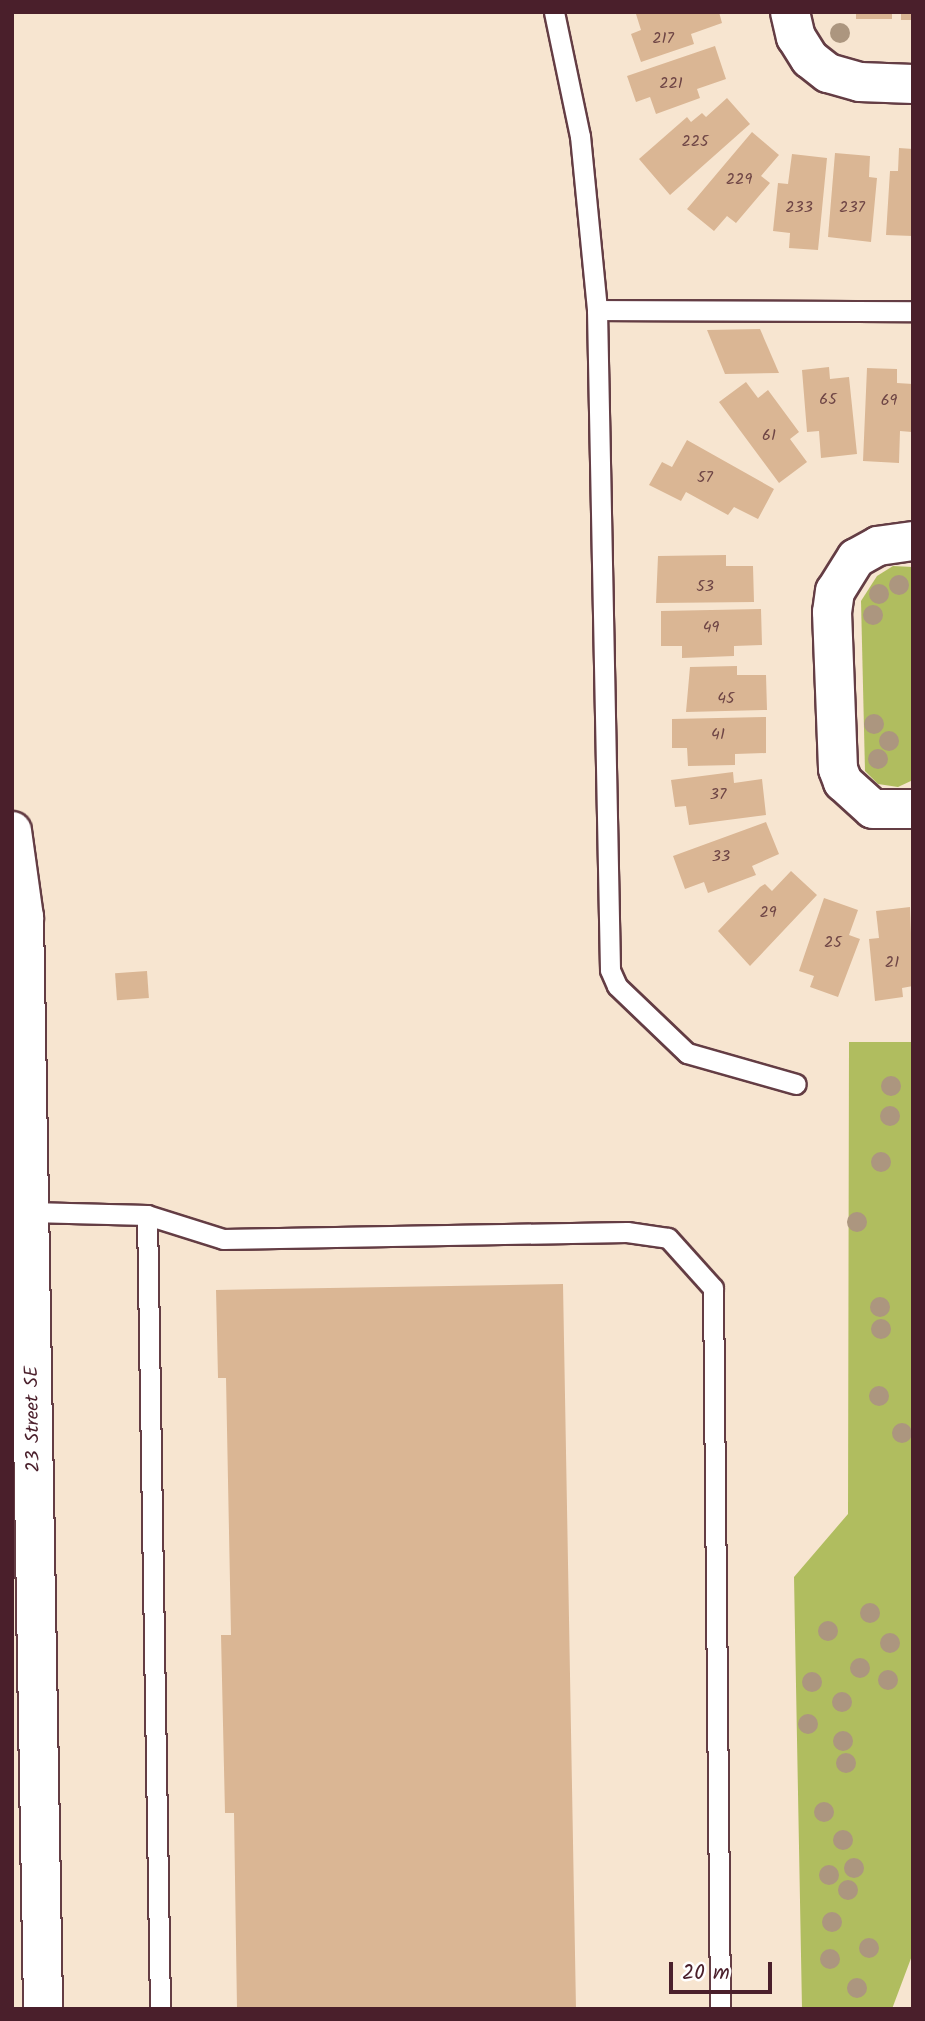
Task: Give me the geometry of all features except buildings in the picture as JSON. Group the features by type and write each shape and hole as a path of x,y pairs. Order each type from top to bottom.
{"street":[{"path":"790,12 796,37 810,59 828,73 860,82 913,84"},
{"path":"913,541 878,546 856,558 835,592 832,612 838,769 843,782 873,808 913,809"},
{"name":"23 Street SE","path":"12,831 24,918 43,2009"}],"lane":[{"path":"555,12 580,136 597,310 610,970 617,986 687,1053 796,1084"},
{"path":"597,310 913,311"},
{"path":"30,1212 147,1214 223,1239 627,1232 668,1238 713,1288 720,2009"},
{"path":"147,1214 160,2009"}],"green space":[{"path":"893,566 913,567 913,780 898,787 878,784 865,771 861,601 877,576"},
{"path":"849,1042 913,1042 913,1953 892,2009 802,2009 794,1577 848,1514"}]}
